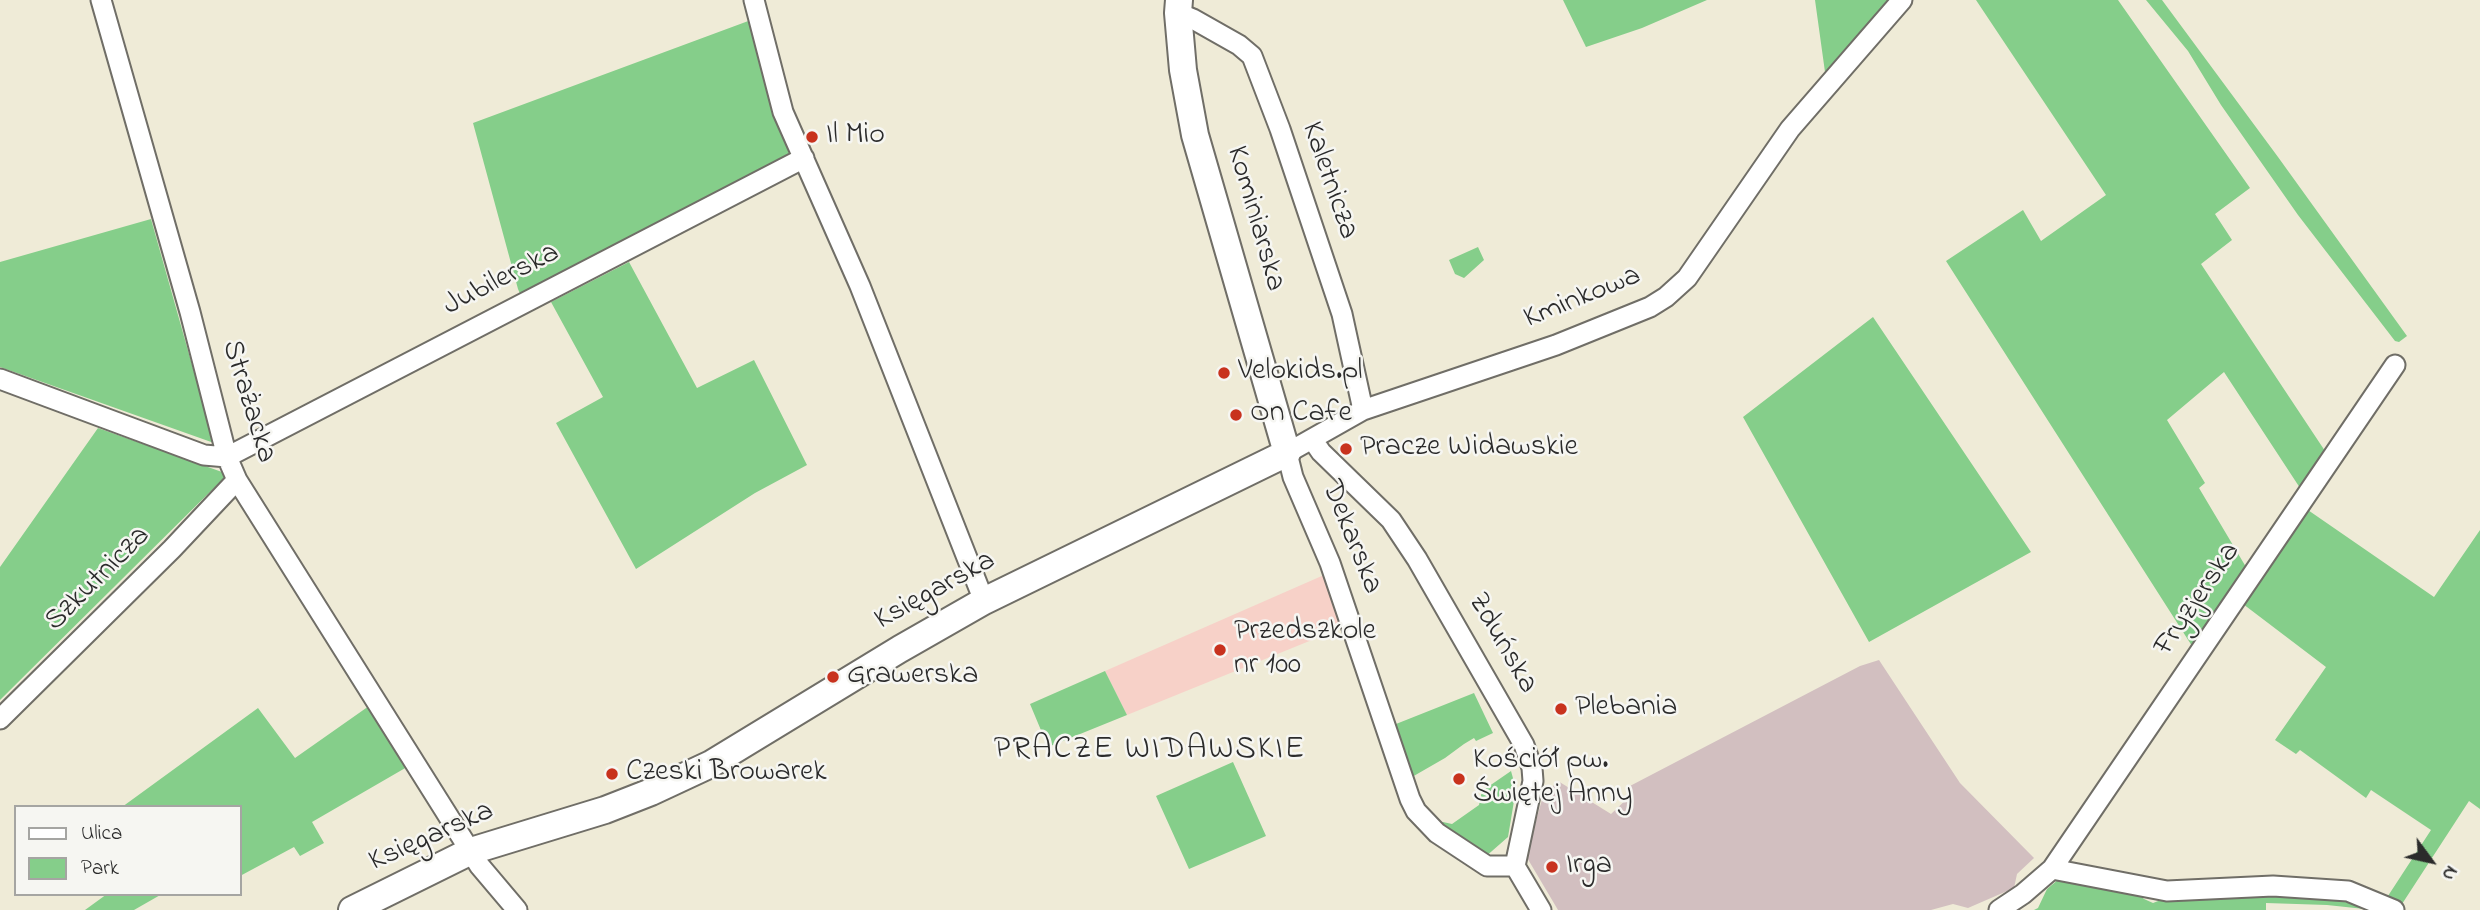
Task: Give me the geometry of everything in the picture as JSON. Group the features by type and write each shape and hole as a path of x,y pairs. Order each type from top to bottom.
{"street":[{"name":"Strażacka","path":"101,0 190,312 227,457 237,480 479,865 517,910"},
{"path":"754,0 783,112 860,286 984,601"},
{"name":"Kminkowa","path":"1287,453 1362,404 1556,345 1667,298 1687,278 1790,129 1902,0"},
{"name":"Kaletnicza","path":"1179,6 1193,19 1252,56 1280,129 1342,314 1362,404"},
{"name":"Kominiarska","path":"1179,6 1183,70 1195,135 1287,453"},
{"name":"Jubilerska","path":"227,457 804,158"},
{"name":"Fryzjerska","path":"1999,910 2052,869 2395,365"},
{"path":"0,379 204,455 227,457"},
{"name":"Zduńska","path":"1312,439 1321,452 1391,520 1417,559 1524,745 1532,768 1533,782 1515,866"},
{"name":"Księgarska","path":"352,910 471,850 605,810 711,764 984,601 1287,453"},
{"name":"Dekarska","path":"1287,453 1293,477 1338,585 1409,799 1416,811 1437,833 1487,866 1515,866"},
{"name":"Szkutnicza","path":"0,719 163,558 237,480"},
{"path":"1515,866 1541,910"},
{"path":"2052,869 2167,891 2273,886 2348,891 2394,910"}],"shaded area":[{"name":"Przedszkole nr 100","path":"1324,575 1344,627 1127,715 1105,671"},
{"path":"1879,660 1960,783 2034,858 2017,874 2014,888 1968,908 1953,904 1931,910 1558,910 1526,856 1543,796 1558,781 1611,814 1631,795 1628,787 1860,666"}],"green space":[{"path":"1563,0 1707,0 1642,28 1586,47"},
{"path":"1815,0 1888,0 1825,72"},
{"path":"1976,0 2118,0 2250,188 2215,214 2232,240 2201,264 2325,451 2300,488 2224,372 2167,420 2205,483 2199,488 2246,567 2192,646 1946,261 2023,210 2041,241 2106,195"},
{"path":"2146,0 2162,0 2407,336 2399,342 2395,341 2298,215 2221,105 2188,51"},
{"path":"751,20 771,101 790,156 521,296 473,123"},
{"path":"151,219 214,443 0,367 0,262"},
{"path":"1478,247 1484,260 1464,278 1455,274 1449,260"},
{"path":"629,262 697,388 754,360 807,465 755,493 636,569 556,423 603,397 551,302"},
{"path":"1873,317 2031,552 1869,642 1743,417"},
{"path":"98,428 222,472 225,477 0,700 0,567"},
{"path":"2305,508 2434,597 2480,530 2480,809 2469,801 2402,904 2386,899 2431,830 2371,790 2366,798 2300,750 2296,754 2275,740 2326,667 2243,604"},
{"path":"1105,671 1127,715 1048,747 1030,704"},
{"path":"1474,693 1493,733 1476,741 1474,738 1412,777 1396,724"},
{"path":"369,706 407,767 312,822 324,843 300,856 294,847 242,875 242,805 125,805 258,708 295,758"},
{"path":"1233,762 1266,836 1189,869 1156,796"},
{"path":"1511,771 1516,789 1508,837 1484,858 1438,826 1443,822 1452,824 1479,805 1482,791"},
{"path":"2059,879 2139,894 2153,903 2166,898 2239,894 2346,898 2374,910 2266,903 2266,910 2034,910 2038,908 2047,889"},
{"path":"104,896 158,896 134,910 85,910"}],"place":[{"name":"Il Mio","path":"812,137"},
{"name":"Velokids.pl","path":"1224,373"},
{"name":"On Cafe","path":"1236,415"},
{"name":"Pracze Widawskie","path":"1346,449"},
{"name":"Przedszkole nr 100","path":"1220,650"},
{"name":"Grawerska","path":"833,677"},
{"name":"Plebania","path":"1561,709"},
{"name":"Czeski Browarek","path":"612,774"},
{"name":"Kościół pw. Świętej Anny","path":"1459,779"},
{"name":"Irga","path":"1552,867"}],"district":[{"name":"PRACZE WIDAWSKIE","path":"1150,752"}]}
